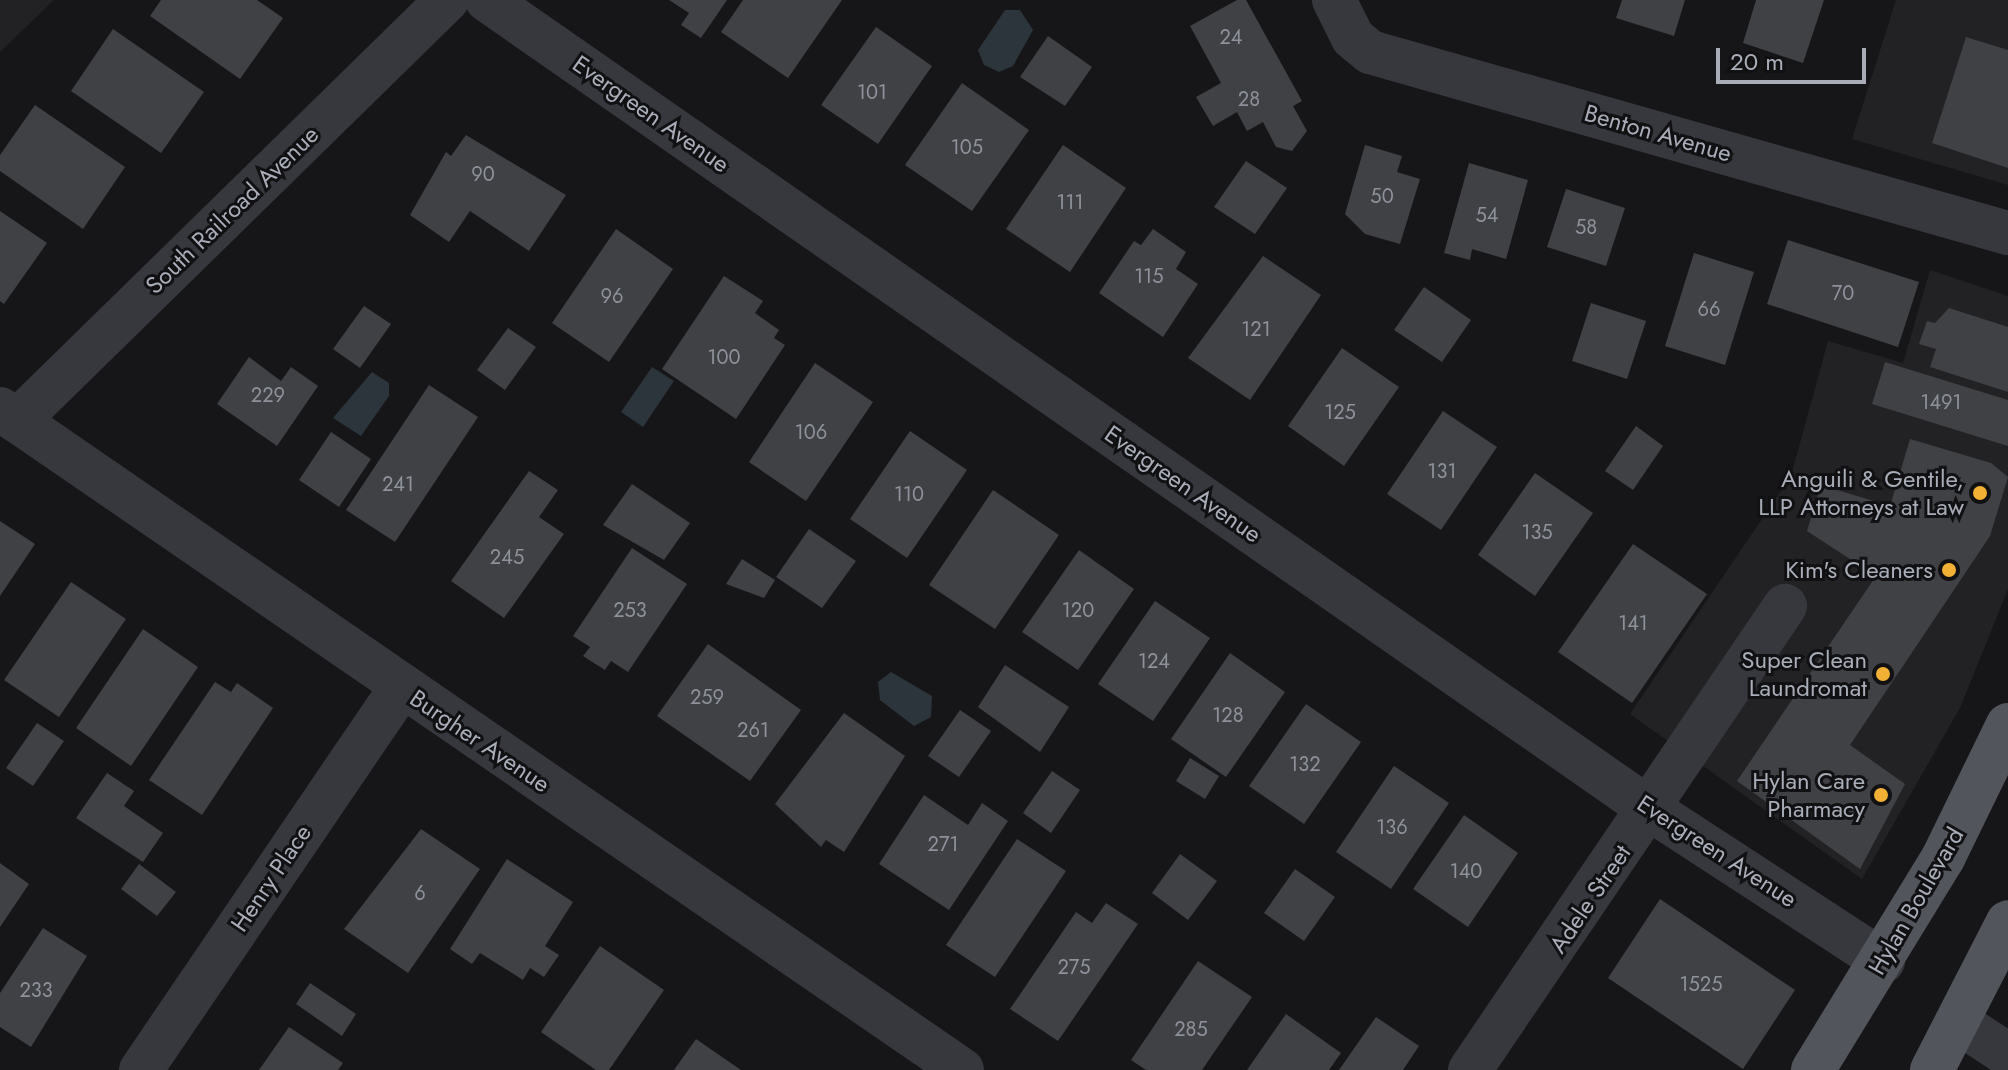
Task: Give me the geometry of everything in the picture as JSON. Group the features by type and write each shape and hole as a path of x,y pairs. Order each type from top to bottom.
{"main road":[{"name":"Hylan Boulevard","path":"1813,1070 1883,961 2008,725"},
{"path":"1932,1070 2008,922"}],"street":[{"name":"South Railroad Avenue","path":"9,415 447,0"},
{"name":"Evergreen Avenue","path":"487,0 1651,810 1883,961"},
{"name":"Benton Avenue","path":"1334,0 1353,38 1370,52 2008,233"},
{"name":"Burgher Avenue","path":"9,415 962,1070"},
{"name":"Adele Street","path":"1470,1070 1651,810 1785,606"},
{"name":"Henry Place","path":"141,1070 401,687"},
{"path":"1958,1022 2008,1055"}],"shaded area":[{"path":"0,0 54,0 0,52"},
{"path":"1896,0 2008,0 2008,185 1852,139"},
{"path":"1005,10 1020,10 1033,30 1013,66 999,72 984,65 978,50"},
{"path":"1930,270 2008,296 2008,589 1960,708 1862,879 1630,714 1791,476 1828,341 1903,363"},
{"path":"652,367 674,381 643,427 621,412"},
{"path":"372,372 389,383 389,396 361,436 333,418"},
{"path":"891,672 932,696 931,717 914,726 880,700 878,682"}],"building":[{"path":"161,0 257,0 283,18 240,79 150,16"},
{"path":"669,0 727,0 701,38 681,25 689,13"},
{"path":"743,0 842,0 788,78 721,32"},
{"path":"1237,0 1246,0 1302,101 1293,106 1307,131 1292,151 1276,147 1263,122 1247,131 1237,112 1213,126 1196,97 1221,83 1190,26"},
{"path":"1622,0 1685,0 1674,36 1616,18"},
{"path":"1756,0 1824,0 1803,63 1743,43"},
{"path":"876,27 932,66 878,144 821,105"},
{"path":"113,29 204,92 161,153 71,91"},
{"path":"1048,36 1092,67 1065,106 1020,77"},
{"path":"1966,37 2008,50 2008,168 1932,143"},
{"path":"962,83 1029,130 972,211 905,165"},
{"path":"35,105 125,167 83,229 0,171 0,155"},
{"path":"466,135 566,195 529,251 470,211 449,242 410,215 446,152 451,156"},
{"path":"1063,145 1126,188 1070,272 1006,229"},
{"path":"1365,145 1402,156 1397,172 1420,179 1400,244 1365,234 1345,214"},
{"path":"1246,161 1287,188 1255,234 1214,207"},
{"path":"1469,163 1528,180 1506,259 1472,249 1470,260 1444,253"},
{"path":"1566,189 1625,208 1606,266 1547,247"},
{"path":"0,211 47,243 4,304 0,301"},
{"path":"616,229 673,269 609,362 552,323"},
{"path":"1153,229 1186,252 1176,269 1198,284 1163,337 1099,293 1134,241 1141,245"},
{"path":"1788,240 1919,282 1898,347 1767,304"},
{"path":"1694,253 1754,272 1725,365 1665,346"},
{"path":"1263,256 1321,295 1250,400 1188,358"},
{"path":"724,276 763,301 755,313 779,330 774,338 785,345 736,419 662,369"},
{"path":"1424,287 1471,320 1442,362 1394,330"},
{"path":"1591,303 1646,321 1627,379 1572,361"},
{"path":"364,306 391,324 360,368 333,349"},
{"path":"1949,308 2008,327 2008,392 1930,367 1936,349 1919,344 1927,321 1935,323"},
{"path":"508,328 536,347 505,390 477,370"},
{"path":"1342,348 1399,387 1344,466 1288,426"},
{"path":"249,357 281,381 291,367 318,386 277,446 217,404"},
{"path":"1885,362 2008,400 2008,446 1872,404"},
{"path":"815,363 873,402 806,501 749,462"},
{"path":"429,385 478,417 395,542 346,510"},
{"path":"1443,411 1497,447 1441,530 1387,494"},
{"path":"1636,426 1663,446 1633,490 1605,471"},
{"path":"910,431 967,470 907,558 850,519"},
{"path":"331,432 371,459 339,507 299,480"},
{"path":"1910,439 1991,463 2008,477 1990,536 1850,745 1905,784 1860,869 1737,781 1876,576 1807,531 1821,485 1890,506"},
{"path":"529,471 558,490 539,517 564,534 504,618 451,581"},
{"path":"1535,473 1593,513 1535,596 1478,555"},
{"path":"632,484 690,523 664,560 603,525"},
{"path":"993,490 1059,535 995,629 929,585"},
{"path":"0,521 35,544 0,596"},
{"path":"809,529 856,561 822,608 776,577"},
{"path":"1633,544 1707,594 1632,703 1558,652"},
{"path":"632,548 687,584 628,672 611,661 605,670 583,656 590,647 573,636"},
{"path":"1079,550 1134,589 1078,670 1022,632"},
{"path":"742,559 775,580 764,598 726,584"},
{"path":"71,582 126,619 59,717 4,680"},
{"path":"1155,601 1210,638 1153,721 1098,684"},
{"path":"143,629 198,667 131,766 76,728"},
{"path":"708,644 801,710 750,781 657,716"},
{"path":"1230,653 1285,692 1226,777 1171,739"},
{"path":"1005,665 1069,707 1040,752 978,707"},
{"path":"215,682 231,692 237,683 273,708 202,815 149,780"},
{"path":"1306,704 1361,742 1304,824 1249,786"},
{"path":"960,710 991,731 959,777 928,756"},
{"path":"844,713 905,756 844,852 826,840 821,847 775,804"},
{"path":"37,723 64,741 33,786 6,768"},
{"path":"1190,758 1219,776 1205,799 1176,781"},
{"path":"1394,766 1449,803 1391,889 1336,852"},
{"path":"1052,771 1080,790 1051,833 1023,813"},
{"path":"107,773 134,791 124,806 163,833 143,862 76,818"},
{"path":"924,795 968,825 982,803 1008,821 949,910 879,864"},
{"path":"1464,815 1518,853 1468,927 1413,889"},
{"path":"421,829 480,869 408,973 344,929"},
{"path":"1017,839 1066,871 995,977 946,945"},
{"path":"1180,854 1217,881 1188,920 1152,893"},
{"path":"507,859 573,902 545,946 559,955 544,977 530,968 523,980 480,953 472,964 450,949"},
{"path":"0,863 29,884 0,927"},
{"path":"139,864 176,892 157,916 121,889"},
{"path":"1295,869 1335,897 1304,941 1264,913"},
{"path":"1660,899 1795,990 1743,1069 1608,978"},
{"path":"1106,903 1138,924 1058,1041 1010,1009 1076,912 1092,923"},
{"path":"43,928 87,956 31,1047 0,1027 0,993"},
{"path":"600,946 664,990 609,1070 596,1070 541,1032"},
{"path":"1198,961 1252,997 1202,1070 1146,1070 1131,1060"},
{"path":"310,983 356,1014 342,1036 296,1004"},
{"path":"1286,1014 1341,1053 1329,1070 1247,1070"},
{"path":"1376,1017 1419,1046 1403,1070 1339,1070"},
{"path":"289,1027 343,1063 338,1070 259,1070"},
{"path":"696,1039 741,1070 674,1070"}],"place":[{"name":"Anguili & Gentile, LLP Attorneys at Law","path":"1980,493"},
{"name":"Kim's Cleaners","path":"1949,570"},
{"name":"Super Clean Laundromat","path":"1883,674"},
{"name":"Hylan Care Pharmacy","path":"1881,795"}]}
